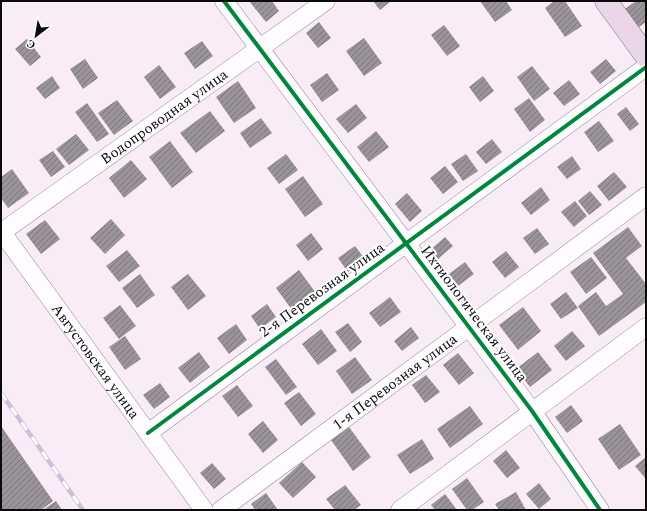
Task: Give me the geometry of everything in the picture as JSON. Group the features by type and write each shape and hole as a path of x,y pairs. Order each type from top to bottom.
{"main road":[{"path":"606,1 646,56"}],"street":[{"name":"Ихтиологическая улица","path":"224,1 532,411 600,510"},
{"name":"Водопроводная улица","path":"1,232 260,50 326,1"},
{"name":"2-я Перевозная улица","path":"148,433 646,67"},
{"name":"1-я Перевозная улица","path":"221,510 646,196"},
{"name":"Августовская улица","path":"1,232 148,433 199,508"},
{"path":"400,510 646,327"}],"building":[{"path":"249,1 272,1 279,11 266,22"},
{"path":"373,1 391,1 380,10"},
{"path":"480,1 506,1 512,10 495,22"},
{"path":"554,1 565,1 582,26 565,37 545,8"},
{"path":"636,1 646,1 646,22 636,29 622,11"},
{"path":"319,22 331,38 318,48 306,33"},
{"path":"444,25 460,46 447,56 431,35"},
{"path":"364,38 382,63 364,76 346,51"},
{"path":"27,39 41,57 30,66 15,49"},
{"path":"202,41 213,56 195,69 184,53"},
{"path":"85,59 98,78 83,89 70,69"},
{"path":"606,59 616,71 600,84 590,72"},
{"path":"159,65 176,87 160,99 144,77"},
{"path":"532,66 550,89 534,101 517,77"},
{"path":"327,73 339,90 322,102 310,85"},
{"path":"52,76 60,88 45,99 36,88"},
{"path":"483,76 494,91 480,102 469,87"},
{"path":"569,80 580,94 564,106 553,93"},
{"path":"238,81 256,108 234,123 216,97"},
{"path":"529,98 545,120 530,132 514,109"},
{"path":"117,100 133,121 114,135 98,113"},
{"path":"87,103 109,134 97,142 75,112"},
{"path":"356,104 367,118 348,133 336,119"},
{"path":"626,107 639,124 630,131 617,114"},
{"path":"210,111 225,131 196,153 180,133"},
{"path":"261,118 272,133 250,148 240,133"},
{"path":"599,121 614,141 598,152 584,132"},
{"path":"376,131 389,147 369,162 357,147"},
{"path":"76,134 89,150 69,165 56,149"},
{"path":"492,139 502,152 486,164 476,152"},
{"path":"170,141 193,172 172,188 149,157"},
{"path":"53,151 65,167 51,177 39,160"},
{"path":"286,154 298,170 279,184 267,168"},
{"path":"466,154 478,171 463,181 451,164"},
{"path":"572,156 581,169 567,179 557,167"},
{"path":"131,160 147,179 124,198 109,178"},
{"path":"445,166 458,182 443,194 430,178"},
{"path":"12,169 29,193 8,208 1,198 1,177"},
{"path":"614,172 627,187 609,201 597,186"},
{"path":"303,176 323,204 305,217 285,189"},
{"path":"541,187 550,200 531,215 521,203"},
{"path":"590,191 602,205 589,215 578,201"},
{"path":"407,193 422,211 410,222 395,204"},
{"path":"575,201 587,216 574,227 561,212"},
{"path":"111,219 125,235 105,254 90,238"},
{"path":"45,220 60,239 41,254 26,234"},
{"path":"628,227 642,246 626,258 646,284 646,302 599,336 578,306 596,292 606,306 623,294 593,253"},
{"path":"537,228 549,244 535,254 523,238"},
{"path":"311,233 323,249 308,261 296,245"},
{"path":"445,237 453,246 438,259 430,250"},
{"path":"355,246 365,259 348,272 338,258"},
{"path":"127,250 140,266 119,282 106,266"},
{"path":"506,251 519,267 505,278 492,262"},
{"path":"591,257 607,278 586,294 570,272"},
{"path":"465,262 474,274 458,286 449,274"},
{"path":"299,270 316,293 292,310 276,288"},
{"path":"140,274 155,295 137,308 122,288"},
{"path":"188,274 206,296 188,310 171,287"},
{"path":"566,292 578,308 561,319 550,304"},
{"path":"390,297 401,312 380,327 369,313"},
{"path":"267,304 276,317 260,329 251,316"},
{"path":"120,305 136,326 119,339 103,318"},
{"path":"523,307 541,331 518,350 499,325"},
{"path":"348,323 362,342 350,352 335,332"},
{"path":"236,324 247,340 229,354 217,338"},
{"path":"411,327 419,338 402,351 394,341"},
{"path":"321,329 337,351 318,365 302,344"},
{"path":"572,331 585,346 566,361 554,346"},
{"path":"125,336 141,359 125,370 109,347"},
{"path":"199,352 210,367 190,383 178,368"},
{"path":"538,352 552,370 530,387 516,369"},
{"path":"458,353 474,373 459,385 443,365"},
{"path":"355,357 372,380 352,394 336,371"},
{"path":"276,359 297,387 286,395 265,367"},
{"path":"426,375 440,392 425,403 412,385"},
{"path":"160,383 170,397 154,409 143,395"},
{"path":"237,385 253,406 238,417 222,396"},
{"path":"299,392 316,414 301,426 284,403"},
{"path":"571,405 583,421 567,433 555,417"},
{"path":"470,406 483,424 450,448 437,429"},
{"path":"263,421 278,440 263,453 248,434"},
{"path":"620,424 641,455 619,470 598,439"},
{"path":"1,426 53,501 41,510 1,510"},
{"path":"349,427 371,457 353,471 331,440"},
{"path":"422,439 434,459 410,474 397,455"},
{"path":"506,450 520,468 507,478 493,461"},
{"path":"646,457 646,479 635,466"},
{"path":"302,462 316,477 293,498 279,483"},
{"path":"212,463 226,479 214,489 200,473"},
{"path":"467,478 484,502 472,510 467,510 452,489"},
{"path":"539,483 551,499 539,509 526,494"},
{"path":"345,485 361,505 354,510 335,510 326,499"},
{"path":"516,492 526,510 499,510 495,504"},
{"path":"266,493 278,510 255,510 251,504"},
{"path":"445,494 457,510 435,510 431,505"},
{"path":"56,501 62,510 43,510"}],"railway":[{"path":"1,393 83,510"}],"cycle path":[{"path":"224,1 532,411 600,510"},
{"path":"148,433 646,67"}]}
